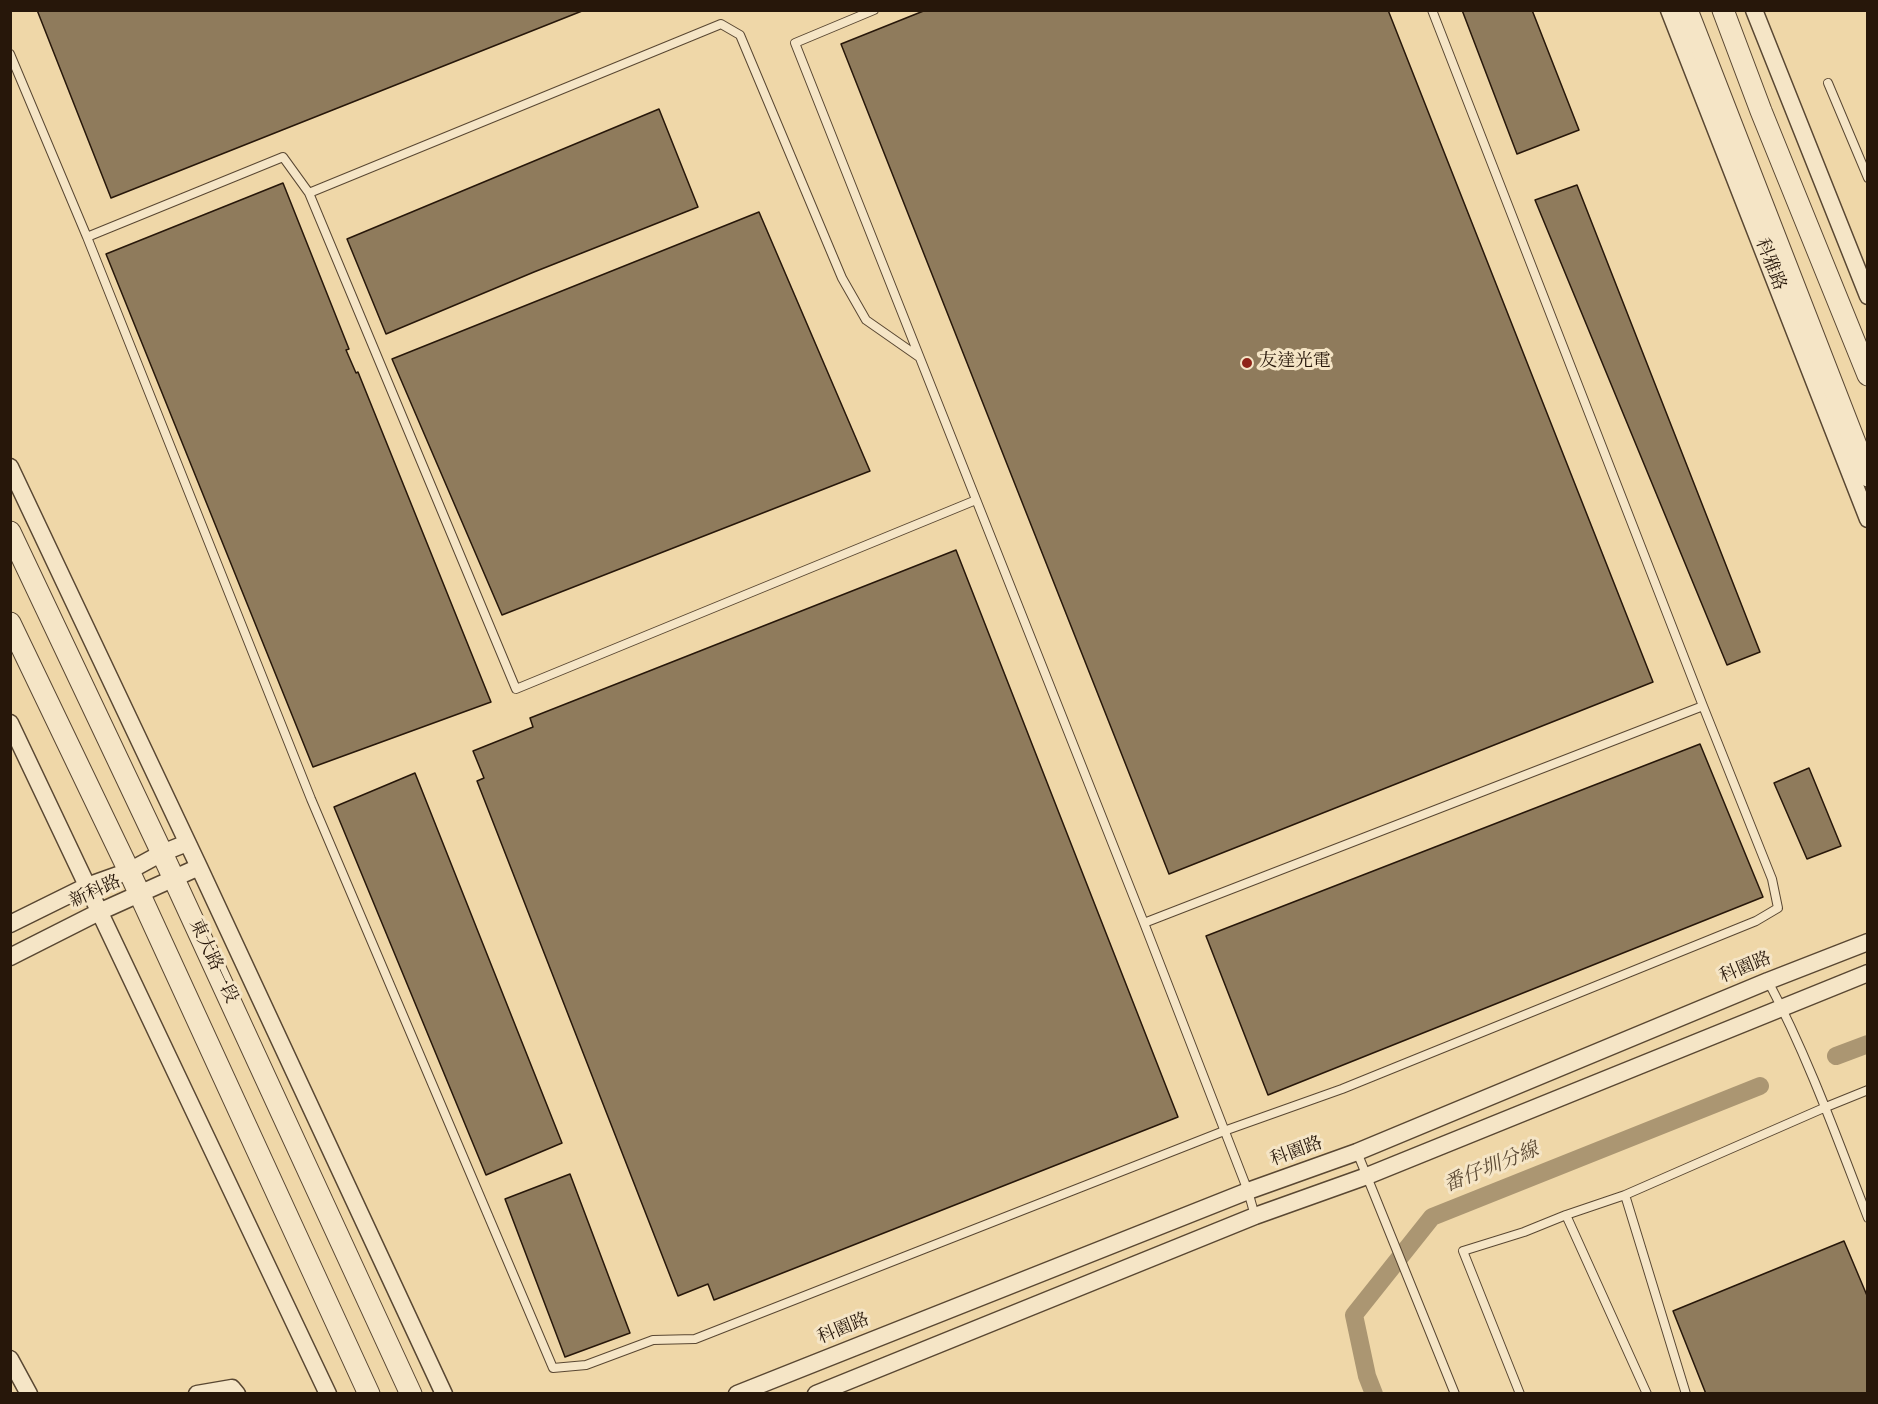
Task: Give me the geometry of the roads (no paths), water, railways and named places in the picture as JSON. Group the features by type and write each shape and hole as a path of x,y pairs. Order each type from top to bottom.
{"street":[{"name":"科雅路","path":"1669,10 1868,519"},
{"name":"科雅路","path":"1687,10 1868,476"},
{"path":"1723,10 1761,111 1868,375"},
{"path":"1754,10 1868,296"},
{"path":"10,467 444,1394"},
{"name":"東大路一段","path":"10,532 162,853 411,1394"},
{"path":"10,623 129,871 369,1394"},
{"path":"10,723 328,1394"},
{"name":"新科路","path":"10,924 87,886 129,871 162,853 187,843"},
{"name":"新科路","path":"10,957 99,912 199,867"},
{"name":"科園路","path":"737,1394 1248,1191 1357,1152 1768,981 1868,942"},
{"path":"816,1394 1255,1216 1367,1176 1868,973"},
{"path":"10,1359 29,1394"},
{"path":"197,1394 232,1388 237,1394"}],"lane":[{"path":"874,10 795,43 1144,923 1248,1191 1255,1216"},
{"path":"10,54 87,237 311,799 553,1368 586,1365 653,1340 695,1339 1224,1131 1342,1089 1745,926 1778,908 1772,879 1432,10"},
{"path":"309,193 721,24 740,35 842,278 866,320 919,357"},
{"path":"1828,83 1868,178"},
{"path":"87,237 283,157 309,193 516,689 976,500"},
{"path":"1144,923 1703,706"},
{"path":"1768,981 1782,1007 1826,1107 1868,1218"},
{"path":"1520,1394 1463,1251 1524,1232 1625,1195 1868,1090"},
{"path":"1357,1152 1455,1394"},
{"path":"1625,1195 1686,1394"},
{"path":"1566,1215 1647,1394"}],"waterway":[{"name":"番仔圳分線","path":"1836,1056 1868,1044"},
{"name":"番仔圳分線","path":"1374,1394 1367,1376 1354,1315 1432,1217 1760,1086"}],"place":[{"name":"友達光電","path":"1247,363"}]}
